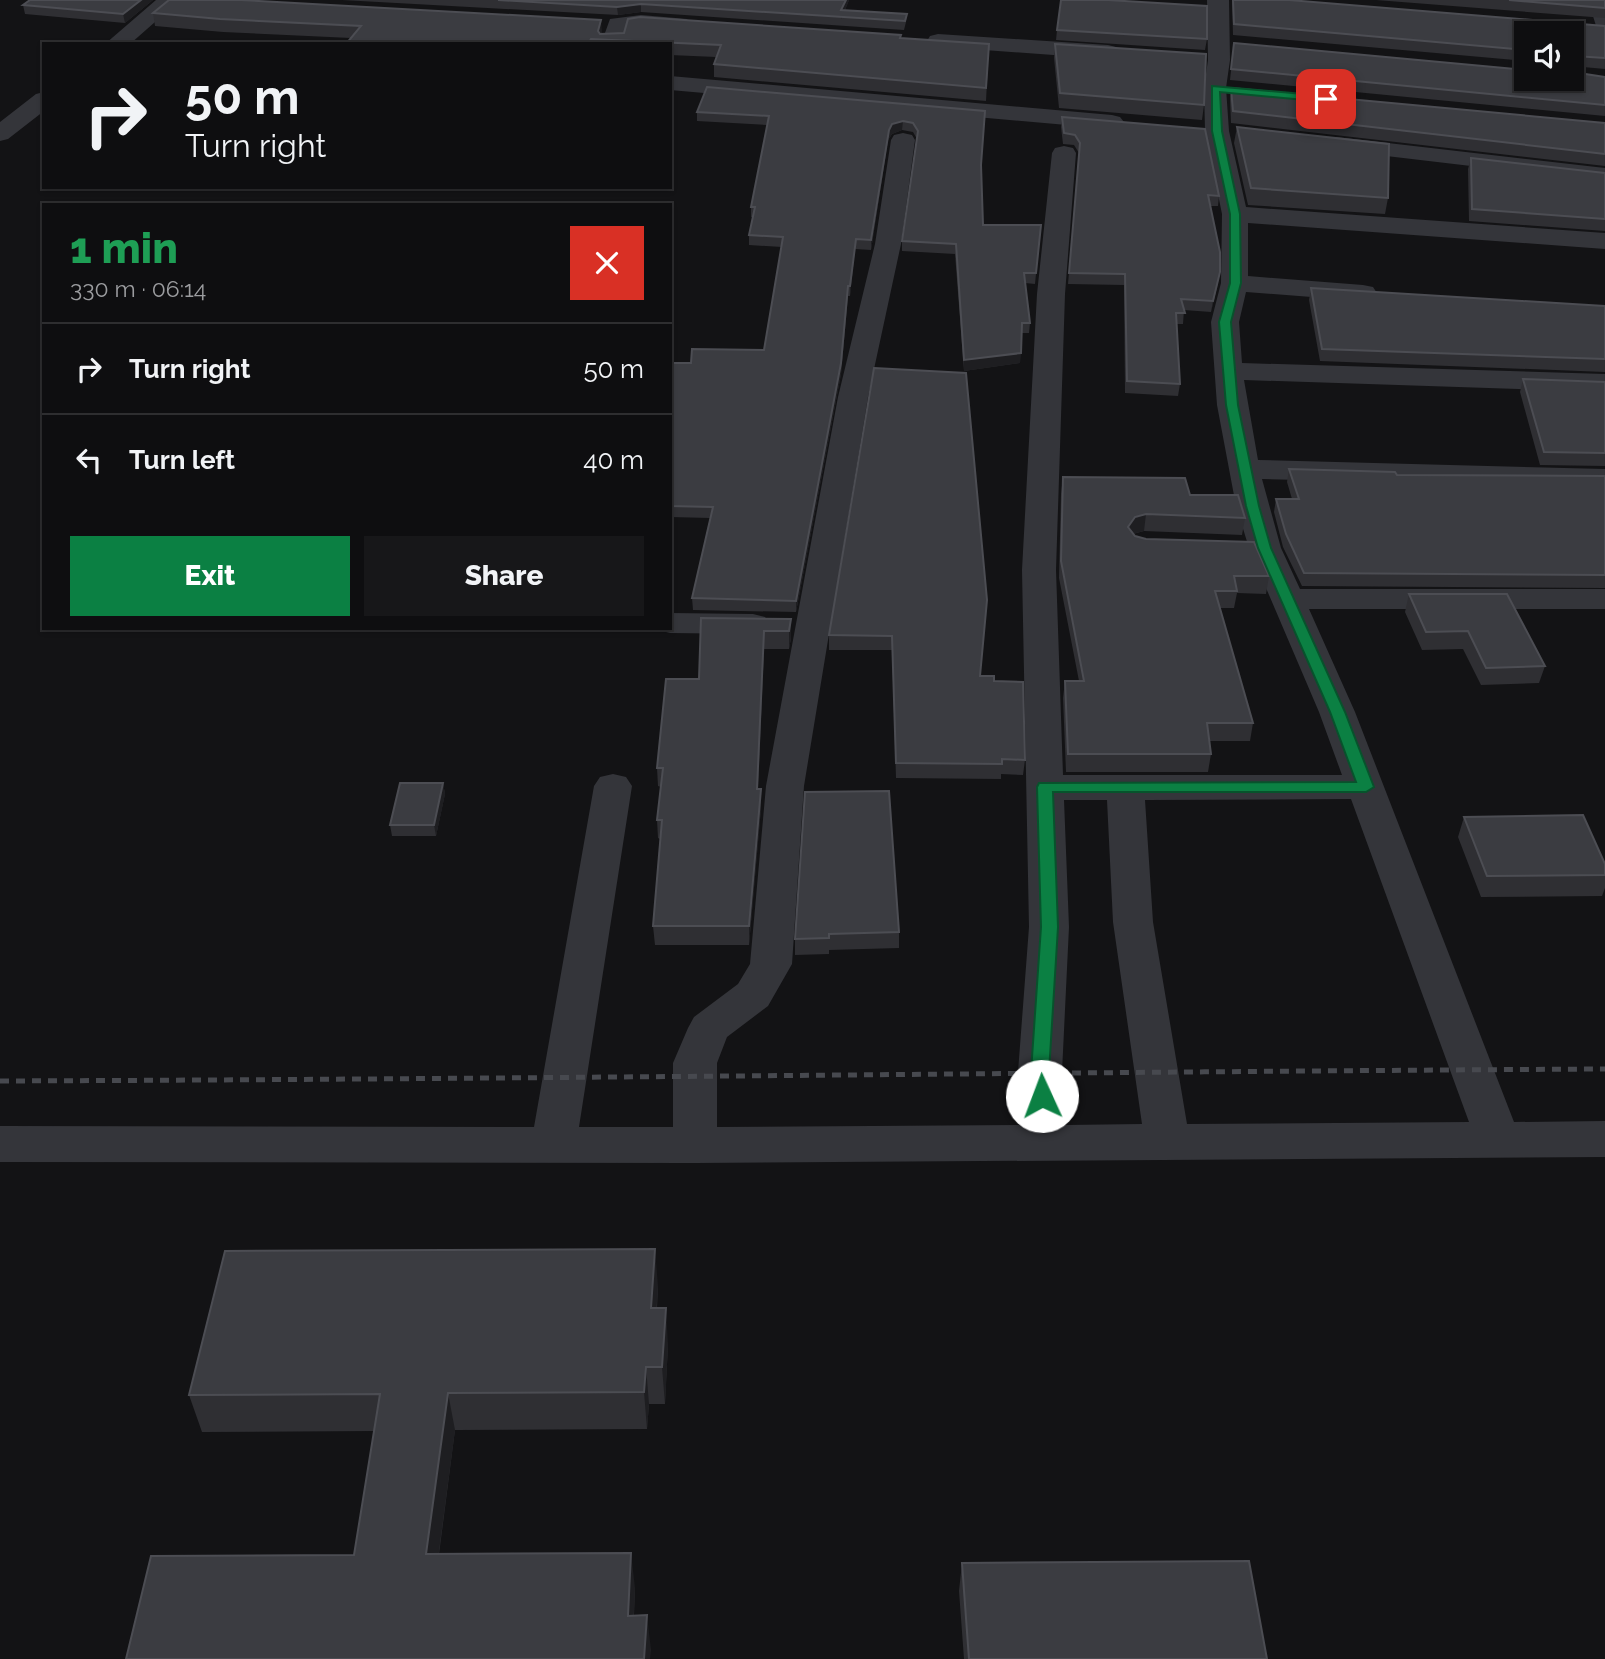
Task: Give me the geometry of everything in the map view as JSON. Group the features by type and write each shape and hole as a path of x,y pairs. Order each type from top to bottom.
{"street":[{"path":"118,42 169,0"},
{"path":"178,0 192,1"},
{"path":"1584,26 1605,26 1599,0"},
{"path":"1210,5 1222,64 1217,131 1235,214 1236,283 1225,322 1232,405 1244,469 1251,548 1287,599 1337,712 1498,1140"},
{"path":"591,22 615,34 641,21 696,25"},
{"path":"916,40 1122,53"},
{"path":"672,83 1135,124"},
{"path":"0,134 42,101"},
{"path":"695,1145 695,1063 709,1028 753,995 771,964 785,786 853,397 888,244 903,140"},
{"path":"1314,142 1605,175"},
{"path":"1045,1143 1040,1072 1049,927 1039,570 1046,464 1051,294 1064,153"},
{"path":"1235,214 1605,241"},
{"path":"1236,283 1393,295"},
{"path":"1229,371 1605,383"},
{"path":"1244,469 1605,478"},
{"path":"1287,599 1605,599"},
{"path":"672,623 815,625"},
{"path":"554,1144 613,786"},
{"path":"1045,787 1366,787"},
{"path":"1126,789 1133,921 1168,1142"},
{"path":"0,1144 695,1145 1605,1139"}],"building":[{"path":"30,0 141,0 123,14 23,5"},
{"path":"169,0 241,0 601,20 598,31 600,34 624,33 628,19 640,17 901,35 900,38 989,44 986,88 714,64 721,45 591,39 589,42 348,42 361,26 153,13"},
{"path":"498,0 846,0 841,10 907,14 905,21 641,4 617,7"},
{"path":"1061,0 1207,6 1207,39 1057,30"},
{"path":"1233,0 1289,0 1544,21 1514,21 1514,49 1234,24"},
{"path":"1509,0 1605,0 1605,8"},
{"path":"1584,24 1605,26 1605,58 1584,57"},
{"path":"1234,43 1514,69 1514,91 1584,91 1584,74 1605,77 1605,105 1231,69"},
{"path":"1055,44 1206,54 1204,105 1060,93"},
{"path":"707,87 985,111 981,165 983,225 1041,225 1036,273 1024,273 1030,323 1022,323 1021,353 964,360 956,244 902,241 918,131 913,123 903,121 892,124 871,240 856,239 848,286 841,363 796,601 692,598 713,507 672,506 672,363 691,363 692,349 764,350 783,237 749,235 755,207 751,207 769,116 697,112"},
{"path":"1231,88 1605,123 1605,154 1233,111"},
{"path":"1062,117 1205,129 1219,196 1208,195 1220,252 1220,272 1213,301 1181,299 1185,313 1176,313 1180,384 1127,381 1125,274 1069,273 1080,143 1075,135 1064,133"},
{"path":"1237,127 1389,144 1388,198 1251,188"},
{"path":"1471,158 1605,173 1605,219 1472,209"},
{"path":"1311,288 1605,306 1605,359 1322,349"},
{"path":"874,368 966,373 987,600 980,676 994,676 994,681 1023,682 1025,760 1002,759 1002,764 896,763 892,636 829,635"},
{"path":"1523,379 1605,382 1605,453 1544,452"},
{"path":"1289,469 1395,472 1397,475 1605,476 1605,575 1304,573 1286,534 1276,499 1299,499"},
{"path":"1063,477 1185,478 1190,495 1238,495 1245,518 1146,514 1135,517 1128,527 1135,536 1146,539 1254,542 1269,576 1234,576 1237,591 1215,591 1253,723 1207,723 1211,754 1068,754 1065,681 1084,681 1061,561"},
{"path":"1409,594 1507,594 1545,666 1486,668 1468,631 1426,632"},
{"path":"701,618 791,619 789,631 764,631 757,789 761,789 749,926 653,926 662,820 657,820 663,768 657,768 666,679 699,679"},
{"path":"400,783 443,783 434,825 390,825"},
{"path":"889,791 899,932 829,934 829,938 795,939 805,792"},
{"path":"1583,815 1605,864 1605,875 1487,876 1464,817"},
{"path":"655,1249 651,1308 666,1308 662,1367 646,1367 644,1392 448,1393 426,1554 631,1553 628,1616 647,1615 644,1659 126,1659 151,1556 354,1555 380,1394 189,1395 225,1251"},
{"path":"1249,1561 1267,1659 969,1659 962,1563"}],"railway":[{"path":"0,1081 1605,1069"}],"route":[{"path":"1042,1096 1040,1072 1049,927 1045,787 1366,787 1337,712 1265,548 1252,506 1232,405 1225,322 1236,283 1235,214 1217,131 1215,88 1326,99"}]}
